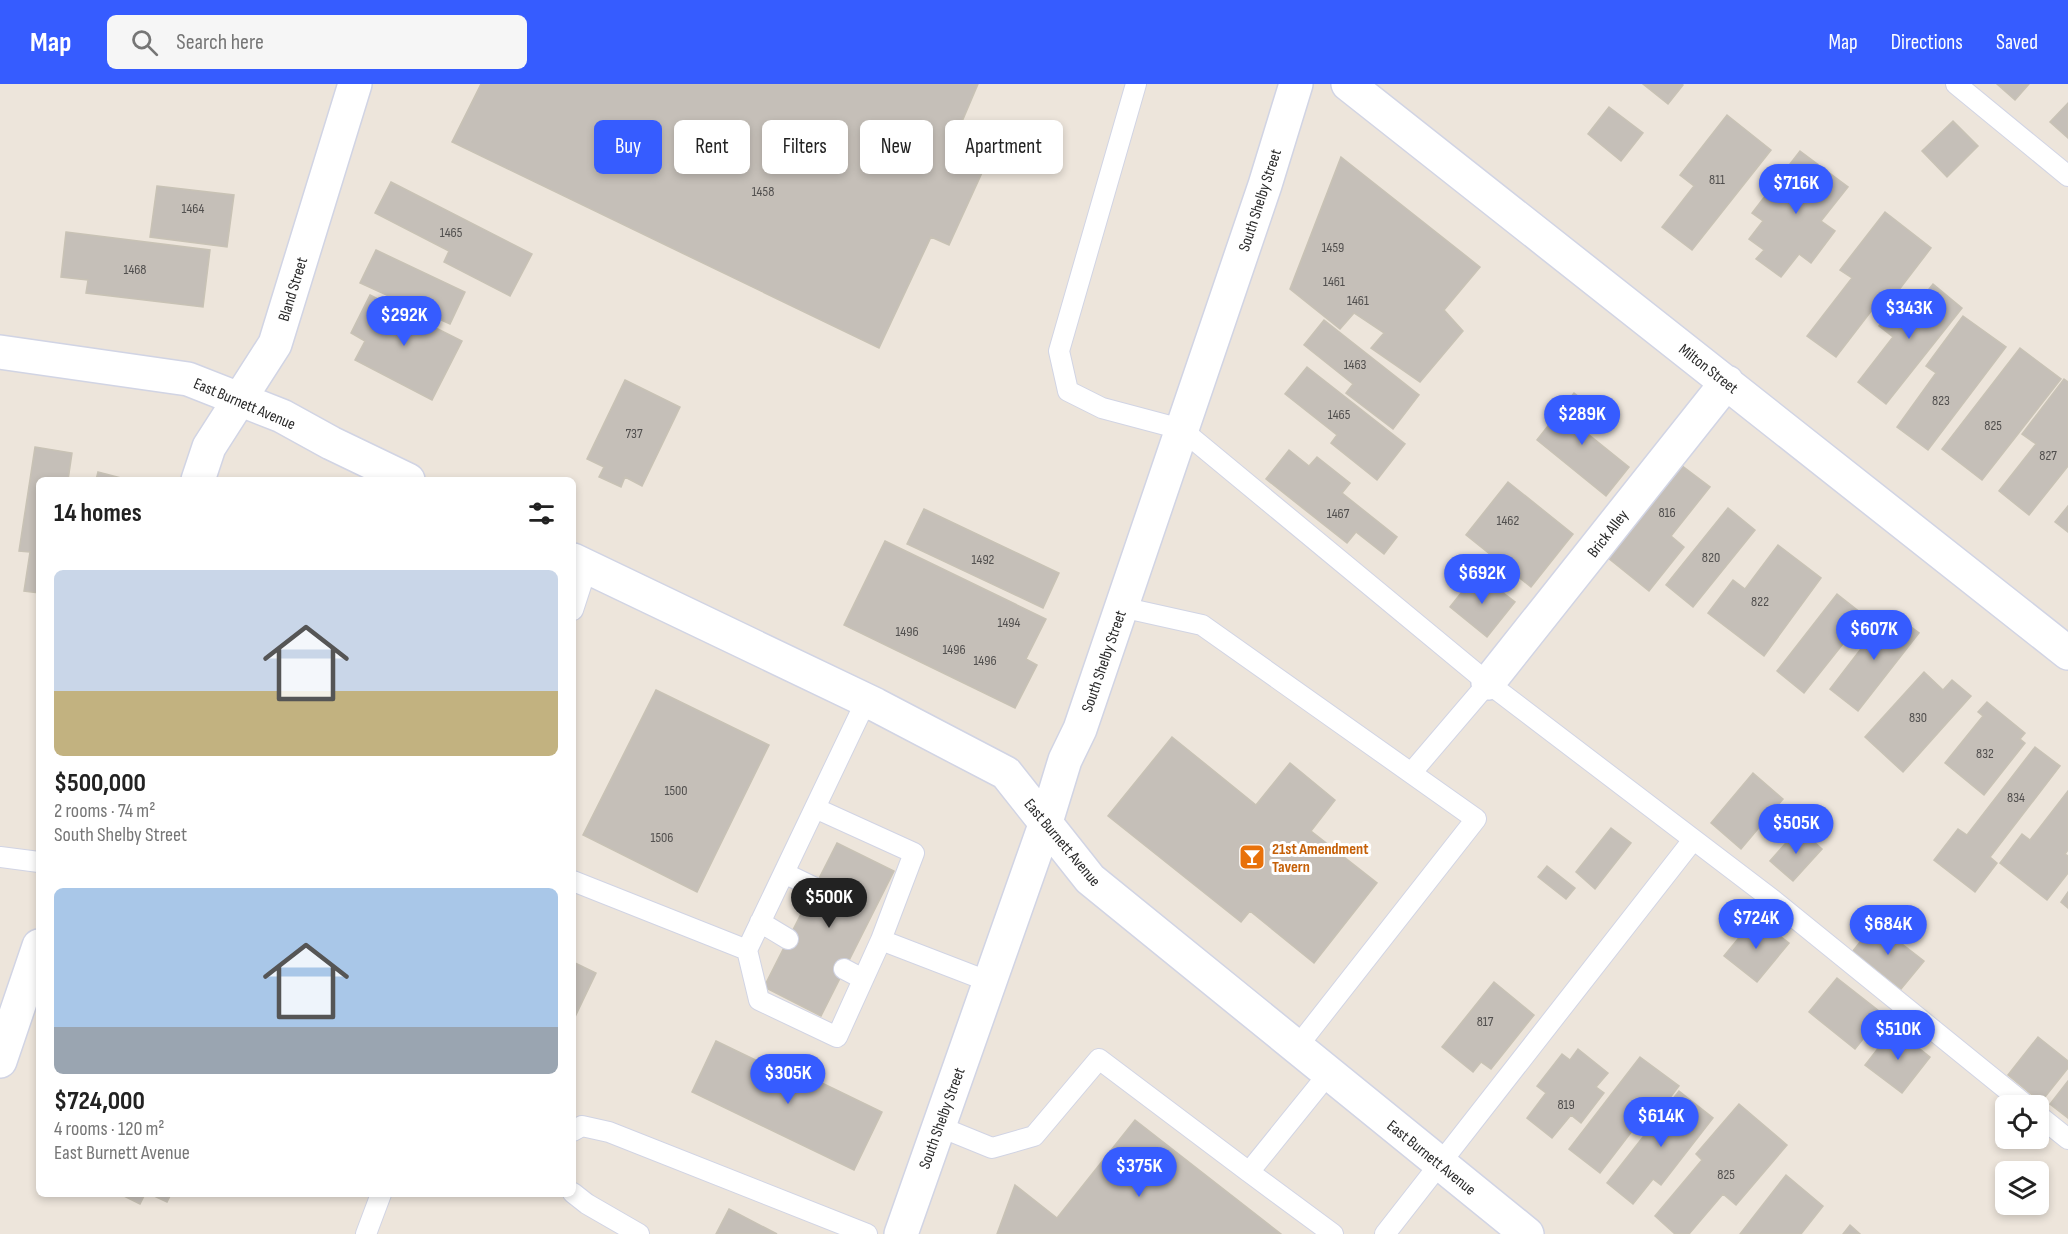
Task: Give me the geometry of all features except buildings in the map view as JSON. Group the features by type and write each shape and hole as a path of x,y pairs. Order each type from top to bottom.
{"street":[{"name":"Bland Street","path":"199,477 209,447 275,344 355,84"},
{"name":"South Shelby Street","path":"901,1234 1046,822 1065,760 1080,729 1296,84"},
{"name":"Milton Street","path":"1348,84 2068,653"},
{"name":"East Burnett Avenue","path":"0,352 188,379 282,416 331,443 402,477"},
{"name":"Brick Alley","path":"1488,684 1727,382"},
{"name":"East Burnett Avenue","path":"580,563 866,701 1006,773 1090,879 1527,1234"},
{"path":"0,1061 36,955"}],"lane":[{"path":"1136,84 1059,351 1068,392 1102,408 1181,429 1488,684 1773,900 2013,1095"},
{"path":"1956,84 2068,176"},
{"path":"576,590 580,563"},
{"path":"1121,606 1202,625 1476,819 1297,1047"},
{"path":"1412,772 1488,684"},
{"path":"815,808 914,853 880,918 881,940 837,1037 759,1000 747,950 866,701"},
{"path":"1385,1234 1693,840"},
{"path":"0,856 36,862"},
{"path":"784,873 815,888"},
{"path":"576,883 747,950"},
{"path":"760,922 788,939"},
{"path":"881,940 990,982"},
{"path":"844,969 863,979"},
{"path":"938,1126 992,1148 1034,1136 1099,1059 1333,1234"},
{"path":"1249,1172 1329,1073"},
{"path":"2049,1124 2068,1139"},
{"path":"576,1129 582,1126 609,1132 867,1234"},
{"path":"576,1195 639,1234"},
{"path":"366,1234 380,1197"}],"place":[{"name":"21st Amendment Tavern","path":"1252,857"}]}
